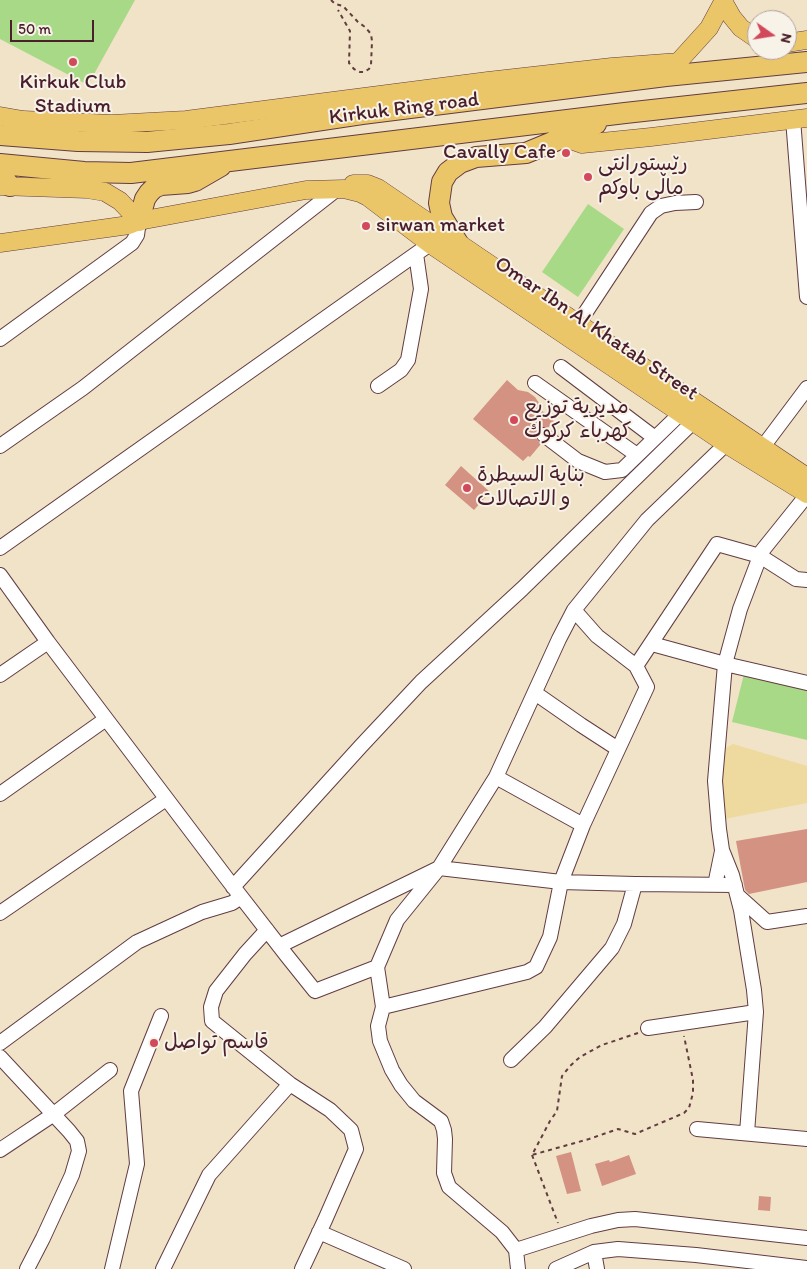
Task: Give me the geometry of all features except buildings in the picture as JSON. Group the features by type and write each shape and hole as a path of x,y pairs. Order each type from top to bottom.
{"highway":[{"name":"Kirkuk Ring road","path":"0,135 78,141 147,142 229,134 275,118 362,114 673,69 783,65 807,62"},
{"name":"Kirkuk Ring road","path":"0,164 84,172 130,173 807,93"},
{"path":"458,243 442,217 439,203 442,182 448,172 460,163 476,157 526,153 626,113"},
{"path":"139,221 145,198 154,188 161,185 195,181 229,161"}],"main road":[{"path":"724,1 732,17 747,32"},
{"path":"673,69 709,28 724,1"},
{"path":"778,60 783,65"},
{"path":"0,116 23,120 112,124 275,118"},
{"path":"562,137 582,144 800,118"},
{"path":"3,182 105,192 120,201 139,221"},
{"name":"Omar Ibn Al Khatab Street","path":"336,190 346,185 357,183 368,184 378,188 458,243 474,264 687,417 807,495"},
{"path":"0,243 129,225 139,221 306,190 336,190"},
{"name":"Omar Ibn Al Khatab Street","path":"336,190 352,190 368,197 423,249 474,264 578,324 807,477"},
{"path":"0,234 122,217 139,221"}],"street":[{"path":"800,118 807,297"},
{"path":"0,446 84,388 336,190"},
{"path":"578,324 651,213 661,206 696,202"},
{"path":"0,339 132,242 137,235 139,221"},
{"path":"378,386 401,370 408,360 421,289 423,249"},
{"path":"0,548 423,249"},
{"path":"562,367 655,438"},
{"path":"535,383 637,455"},
{"path":"762,448 807,388"},
{"path":"544,435 578,461 604,472 622,470 655,438 687,417"},
{"path":"0,1043 137,942 202,912 232,903 237,892 361,746 421,682 522,589 687,417"},
{"path":"518,1269 516,1250 502,1232 449,1187 444,1173 444,1130 441,1121 414,1101 392,1070 380,1041 378,1026 383,1006 377,967 396,920 439,868 496,777 574,610 647,520 726,444"},
{"path":"747,1133 756,1012 754,990 736,890 722,850 715,781 725,664 740,608 762,551 807,495"},
{"path":"636,666 716,544 760,556 796,579 807,580"},
{"path":"0,575 106,719 237,892 315,991 377,967"},
{"path":"383,1006 526,972 536,967 550,937 561,882 583,825 647,687 636,666 597,636 574,610"},
{"path":"0,675 48,642"},
{"path":"652,644 725,664 807,683"},
{"path":"535,693 618,749"},
{"path":"0,794 106,719"},
{"path":"496,777 583,825"},
{"path":"0,913 166,798"},
{"path":"715,885 722,850"},
{"path":"279,946 439,868 561,882 715,885 736,890 767,922"},
{"path":"511,1060 544,1027 612,948 624,924 635,884"},
{"path":"743,927 807,916"},
{"path":"267,930 244,954 216,990 211,1007 212,1021 290,1084 337,1116 351,1130 356,1149 302,1269"},
{"path":"644,1030 756,1012"},
{"path":"112,1269 137,1164 131,1091 161,1016"},
{"path":"0,1057 69,1130 77,1141 79,1151 72,1174 27,1269"},
{"path":"0,1150 54,1114 110,1070"},
{"path":"164,1269 209,1175 290,1084"},
{"path":"697,1129 807,1139"},
{"path":"516,1250 591,1226 618,1220 636,1219 807,1238"},
{"path":"319,1232 404,1269"},
{"path":"556,1269 594,1252 618,1249 696,1255 763,1266 807,1268"},
{"path":"594,1252 596,1269"}],"path":[{"path":"331,0 335,4 343,6 371,34 371,65 364,72 354,69 349,63 350,31 338,10"},
{"path":"563,1235 532,1155 557,1111 562,1076 580,1057 602,1044 644,1030"},
{"path":"532,1155 618,1129 635,1134 684,1113 689,1108 693,1093 693,1080 684,1034"}],"green space":[{"name":"Kirkuk Club Stadium","path":"0,0 135,0 88,85 0,39"},
{"path":"588,204 624,229 578,297 542,272"},
{"path":"744,674 807,690 807,740 732,722"}],"sand":[{"path":"733,744 807,766 807,803 724,819 719,782 722,750"}],"place":[{"name":"Kirkuk Club Stadium","path":"73,62"},
{"name":"Cavally Cafe","path":"566,153"},
{"name":"رێستورانتی ماڵی باوکم","path":"588,177"},
{"name":"sirwan market","path":"366,226"},
{"name":"مديرية توزيع كهرباء كركوك","path":"514,420"},
{"name":"بناية السيطرة و الاتصالات","path":"467,488"},
{"name":"قاسم تواصل","path":"154,1043"}]}
